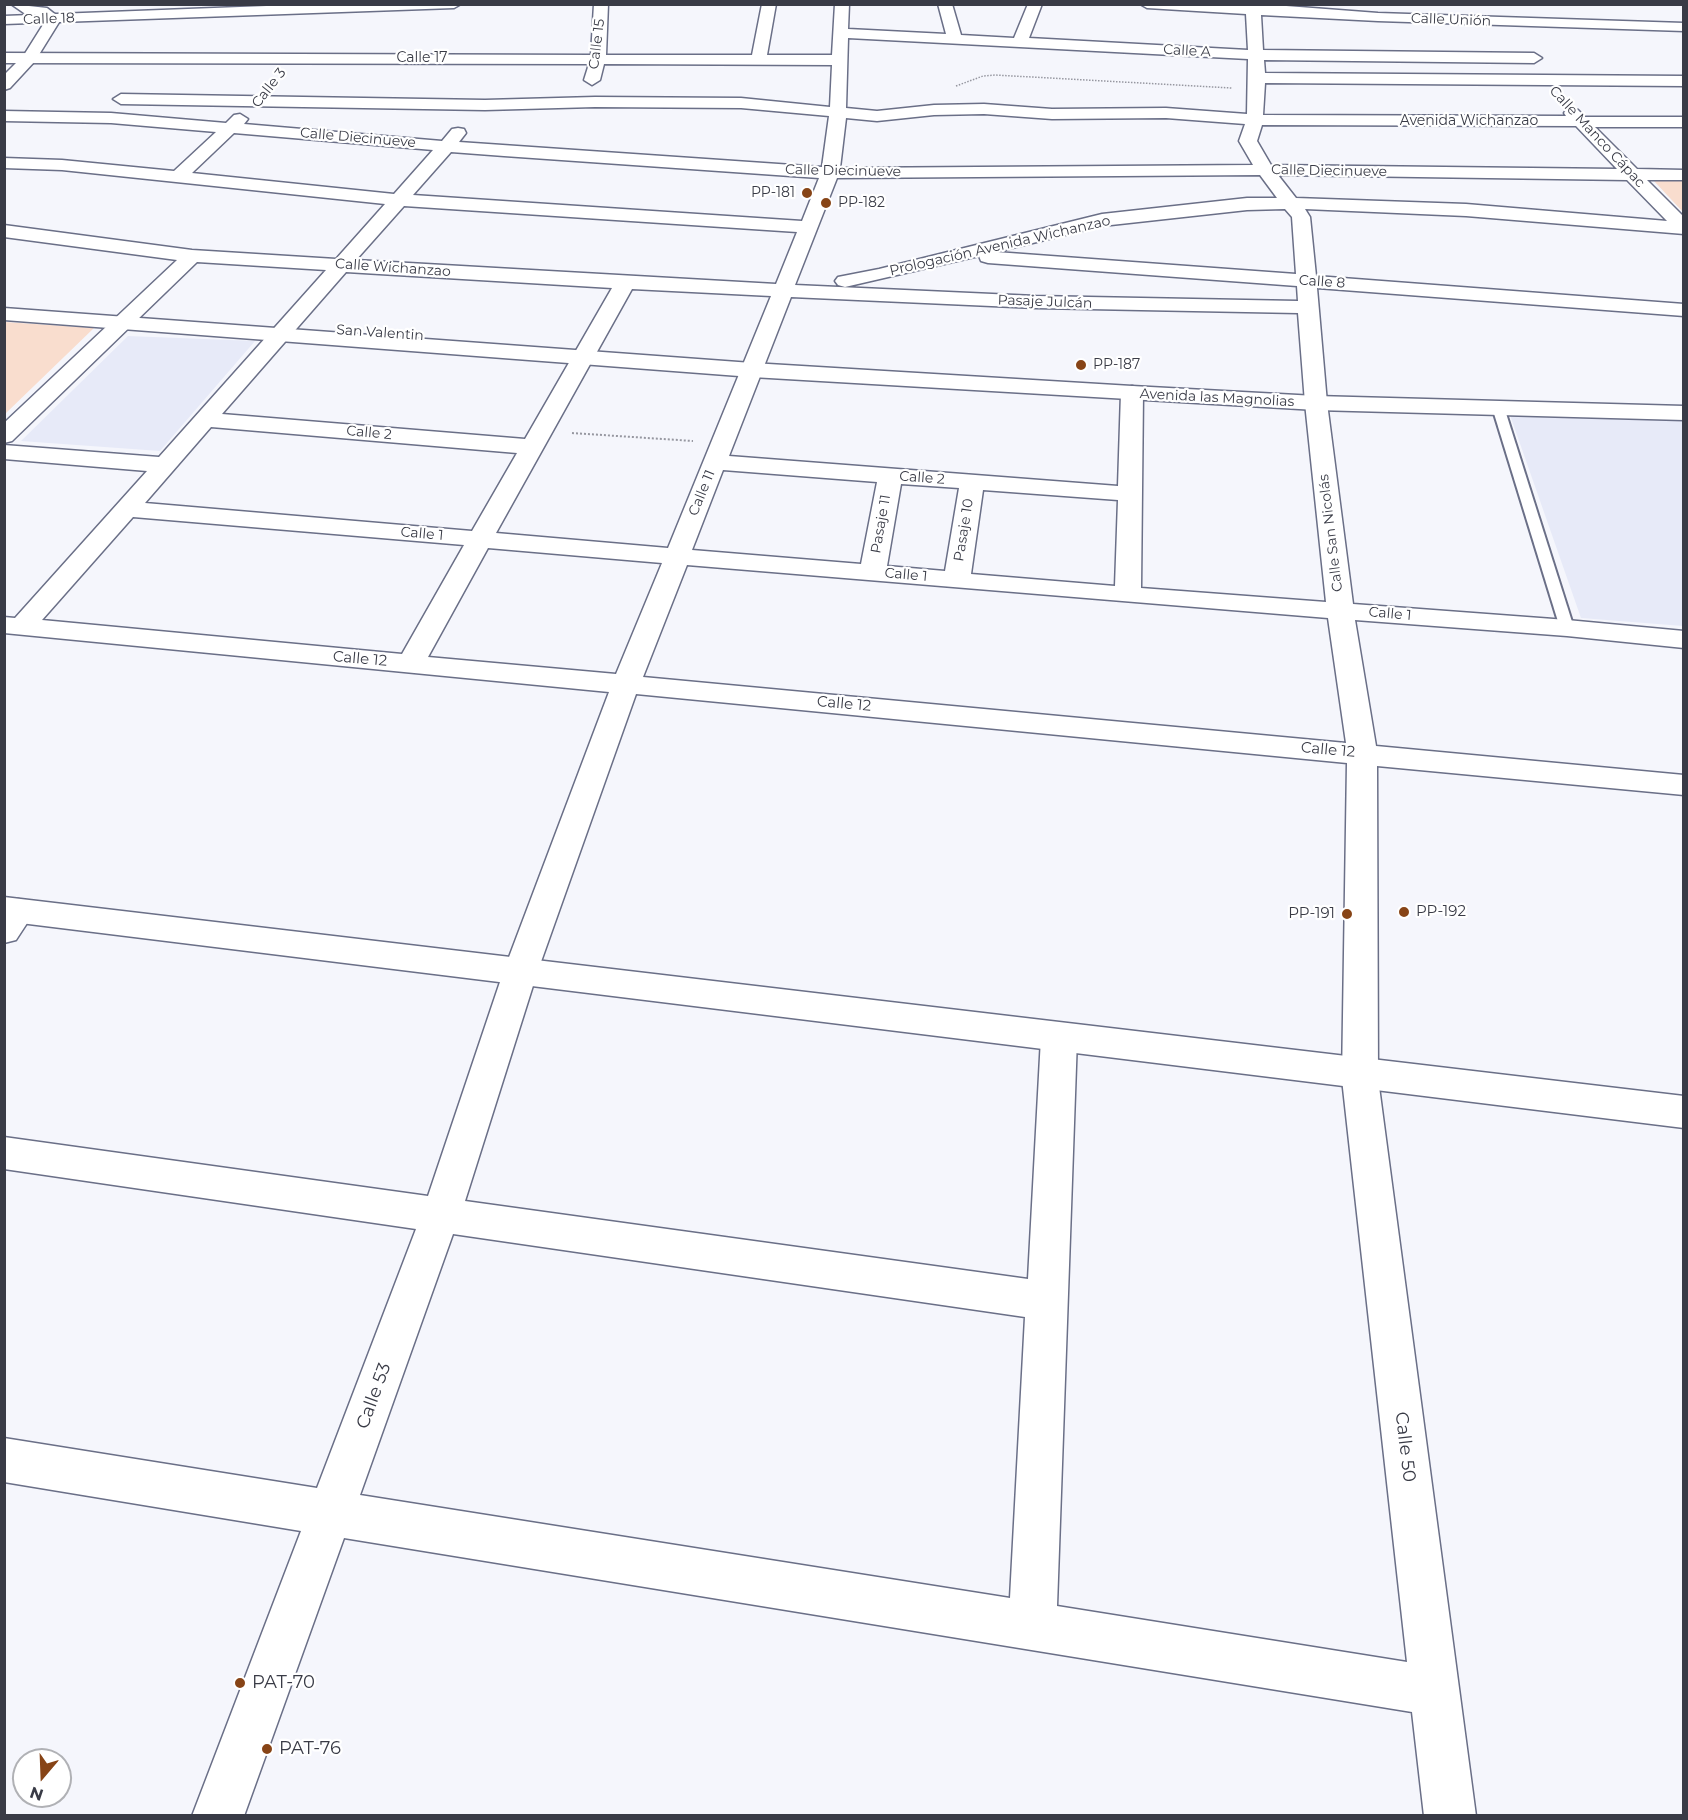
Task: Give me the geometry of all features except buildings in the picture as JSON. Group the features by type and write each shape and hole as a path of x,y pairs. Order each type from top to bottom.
{"street":[{"path":"8,92 30,58 46,12 29,10 18,4"},
{"path":"99,17 151,4"},
{"name":"Calle 18","path":"4,20 46,12 99,17 313,7 454,4"},
{"name":"Calle 15","path":"601,4 598,60 590,87 620,102"},
{"path":"759,59 769,4"},
{"name":"Calle 11","path":"520,973 626,684 830,173 838,114 842,4"},
{"path":"945,4 954,38"},
{"path":"1020,42 1035,4"},
{"name":"Calle Unión","path":"1147,4 1377,11 1515,23 1683,27"},
{"name":"Calle Manco Cápac","path":"1506,4 1546,81 1580,122 1683,228"},
{"path":"306,28 313,7"},
{"name":"Calle San Nicolás","path":"1254,8 1257,84 1255,120 1248,141 1265,170 1301,217 1315,396 1340,610 1362,753 1360,1077"},
{"name":"Calle A","path":"841,33 1256,55 1534,58"},
{"name":"Calle 17","path":"4,58 295,52 598,60 840,60"},
{"name":"Calle 3","path":"280,73 295,52"},
{"path":"1257,84 1683,81"},
{"path":"110,98 265,95 485,105 590,87"},
{"name":"Calle 3","path":"178,177 265,95"},
{"name":"Avenida Wichanzao","path":"485,105 620,102 741,103 877,116 934,110 984,109 1052,114 1166,113 1255,120 1683,122"},
{"path":"13,626 128,509 340,265 485,105"},
{"name":"Calle Diecinueve","path":"4,116 111,118 446,146 830,173 1265,170 1683,175"},
{"path":"4,163 63,165 398,200 809,227"},
{"name":"Prologación Avenida Wichanzao","path":"783,292 879,275 1102,220 1172,211 1290,203 1466,210 1683,228"},
{"name":"Calle Wichanzao","path":"4,231 192,256 783,292"},
{"name":"Calle 8","path":"960,255 1683,310"},
{"path":"4,436 192,256"},
{"path":"410,664 625,283"},
{"name":"Pasaje Julcán","path":"783,292 1036,302 1308,307"},
{"name":"San Valentin","path":"4,304 127,319"},
{"name":"San Valentin","path":"4,314 127,319 753,365"},
{"name":"Avenida las Magnolias","path":"753,365 1132,393 1315,396 1492,391 1683,399"},
{"name":"Avenida las Magnolias","path":"753,365 1498,407 1683,413"},
{"path":"1128,594 1132,393"},
{"name":"Calle 2","path":"206,420 537,439"},
{"path":"4,453 167,465"},
{"name":"Calle 2","path":"718,453 890,476 1130,494"},
{"name":"Pasaje 11","path":"873,572 890,476"},
{"name":"Pasaje 10","path":"957,579 972,482"},
{"name":"Calle 1","path":"128,509 1128,594 1567,628 1683,640"},
{"name":"Calle 12","path":"13,626 1683,785"},
{"path":"9,917 520,973 1360,1077 1683,1112"},
{"name":"Calle 53","path":"218,1815 441,1214 520,973"},
{"path":"1032,1625 1059,1038"},
{"name":"Calle 50","path":"1360,1077 1450,1815"},
{"path":"4,1153 1046,1301"},
{"path":"4,1460 332,1511 1435,1691"}],"lane":[{"path":"1498,407 1567,628"}],"path":[{"path":"955,87 983,76 995,75 1257,84"},
{"path":"537,439 718,453"}],"shaded area":[{"path":"1653,180 1683,180 1683,212"},
{"path":"4,322 94,328 5,414"},
{"path":"128,336 255,341 160,451 21,441"},
{"path":"1510,415 1683,419 1683,626 1581,618"}],"place":[{"name":"PP-181","path":"807,193"},
{"name":"PP-182","path":"826,203"},
{"name":"PP-187","path":"1081,365"},
{"name":"PP-192","path":"1404,912"},
{"name":"PP-191","path":"1347,914"},
{"name":"PAT-70","path":"240,1683"},
{"name":"PAT-76","path":"267,1749"}]}
